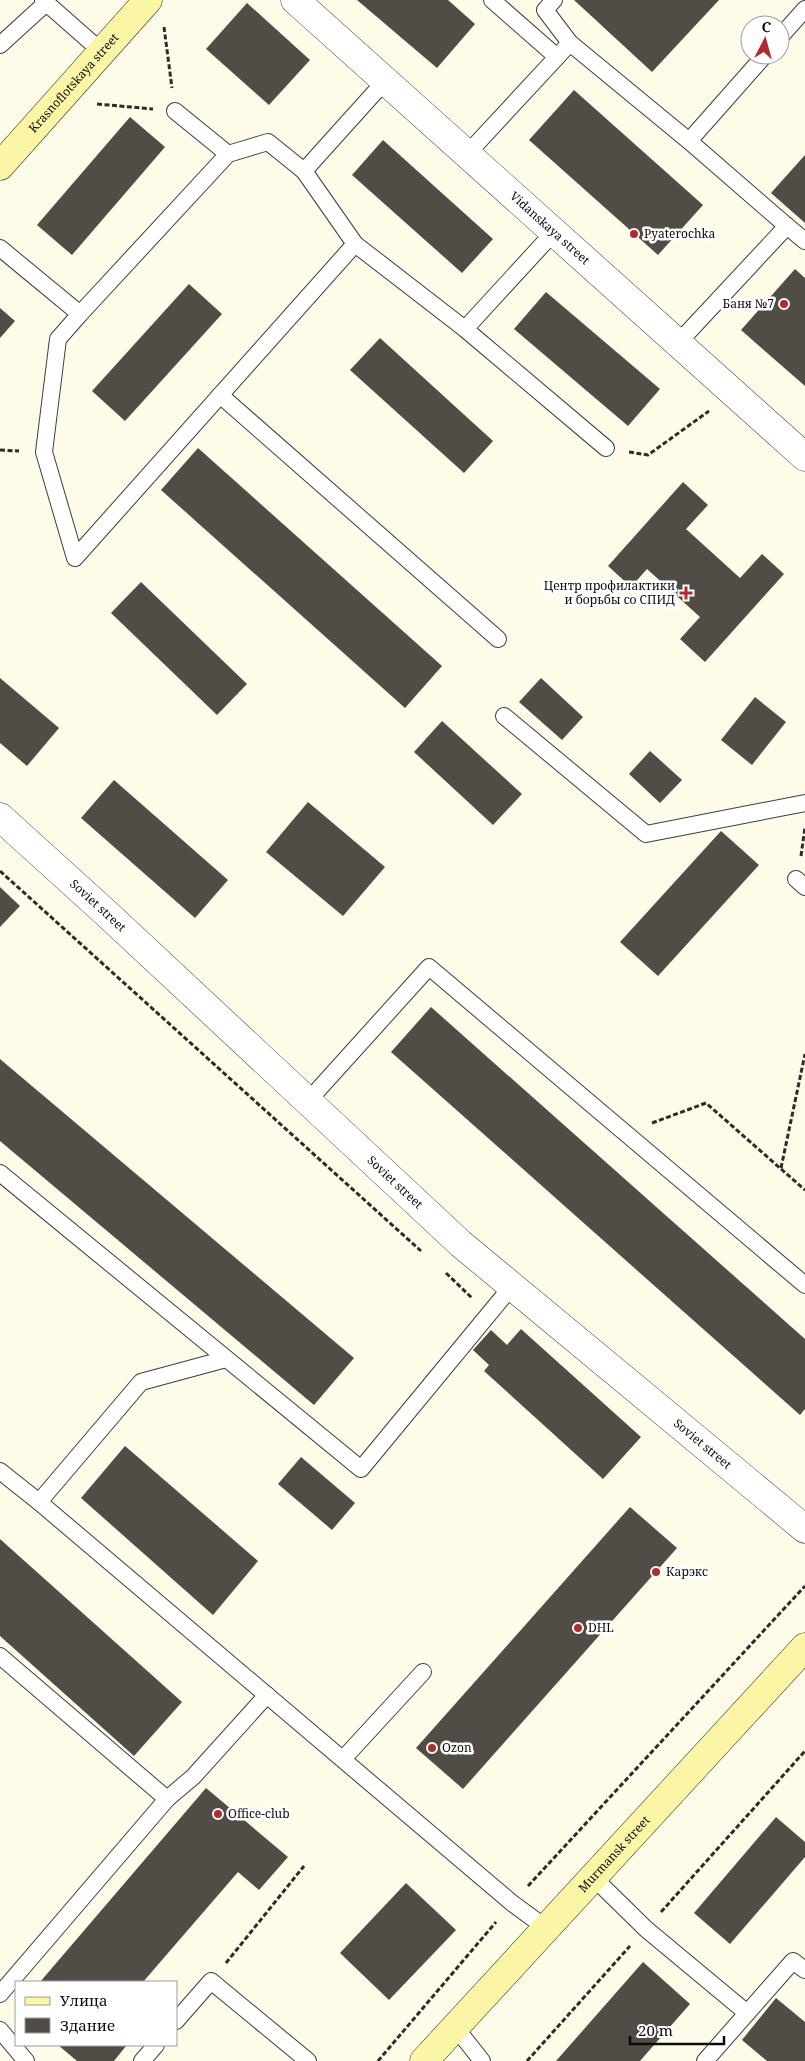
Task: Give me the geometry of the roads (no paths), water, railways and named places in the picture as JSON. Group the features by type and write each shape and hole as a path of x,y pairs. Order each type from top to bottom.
{"street":[{"name":"Vidanskaya street","path":"294,0 805,457"},
{"name":"Krasnoflotskaya street","path":"0,166 101,51 155,10"},
{"name":"Soviet street","path":"0,817 106,913 461,1244 805,1529"},
{"name":"Murmansk street","path":"424,2061 805,1647"}],"lane":[{"path":"492,0 557,56"},
{"path":"554,0 545,10 570,43 689,141 805,241"},
{"path":"0,45 45,1 101,51"},
{"path":"790,26 805,9"},
{"path":"467,154 570,43"},
{"path":"689,141 755,65"},
{"path":"304,171 385,81"},
{"path":"175,111 228,154"},
{"path":"355,244 75,558 44,452 58,339 228,154 268,142 304,171 355,244 465,329 606,448"},
{"path":"678,343 787,226"},
{"path":"465,329 554,232"},
{"path":"0,248 80,314"},
{"path":"220,395 498,639"},
{"path":"504,716 646,834 805,803"},
{"path":"308,1101 429,967 805,1285"},
{"path":"0,1173 361,1469 512,1286"},
{"path":"39,1502 141,1382 226,1359"},
{"path":"0,1471 512,1903 546,1928"},
{"path":"0,1656 167,1799"},
{"path":"343,1759 423,1672"},
{"path":"0,1994 167,1799 193,1777 267,1695"},
{"path":"594,1878 646,1929 746,2013"},
{"path":"705,2061 793,1961 805,1970"},
{"path":"178,2019 211,1981 308,2061"},
{"path":"456,2028 482,2061"},
{"path":"0,2030 26,2061"},
{"path":"142,2061 155,2046"}],"place":[{"name":"Pyaterochka","path":"634,234"},
{"name":"Баня №7","path":"784,304"},
{"name":"Центр профилактики и борьбы со СПИД","path":"686,593"},
{"name":"Карэкс","path":"656,1572"},
{"name":"DHL","path":"578,1628"},
{"name":"Ozon","path":"432,1748"},
{"name":"Office-club","path":"218,1814"}]}
